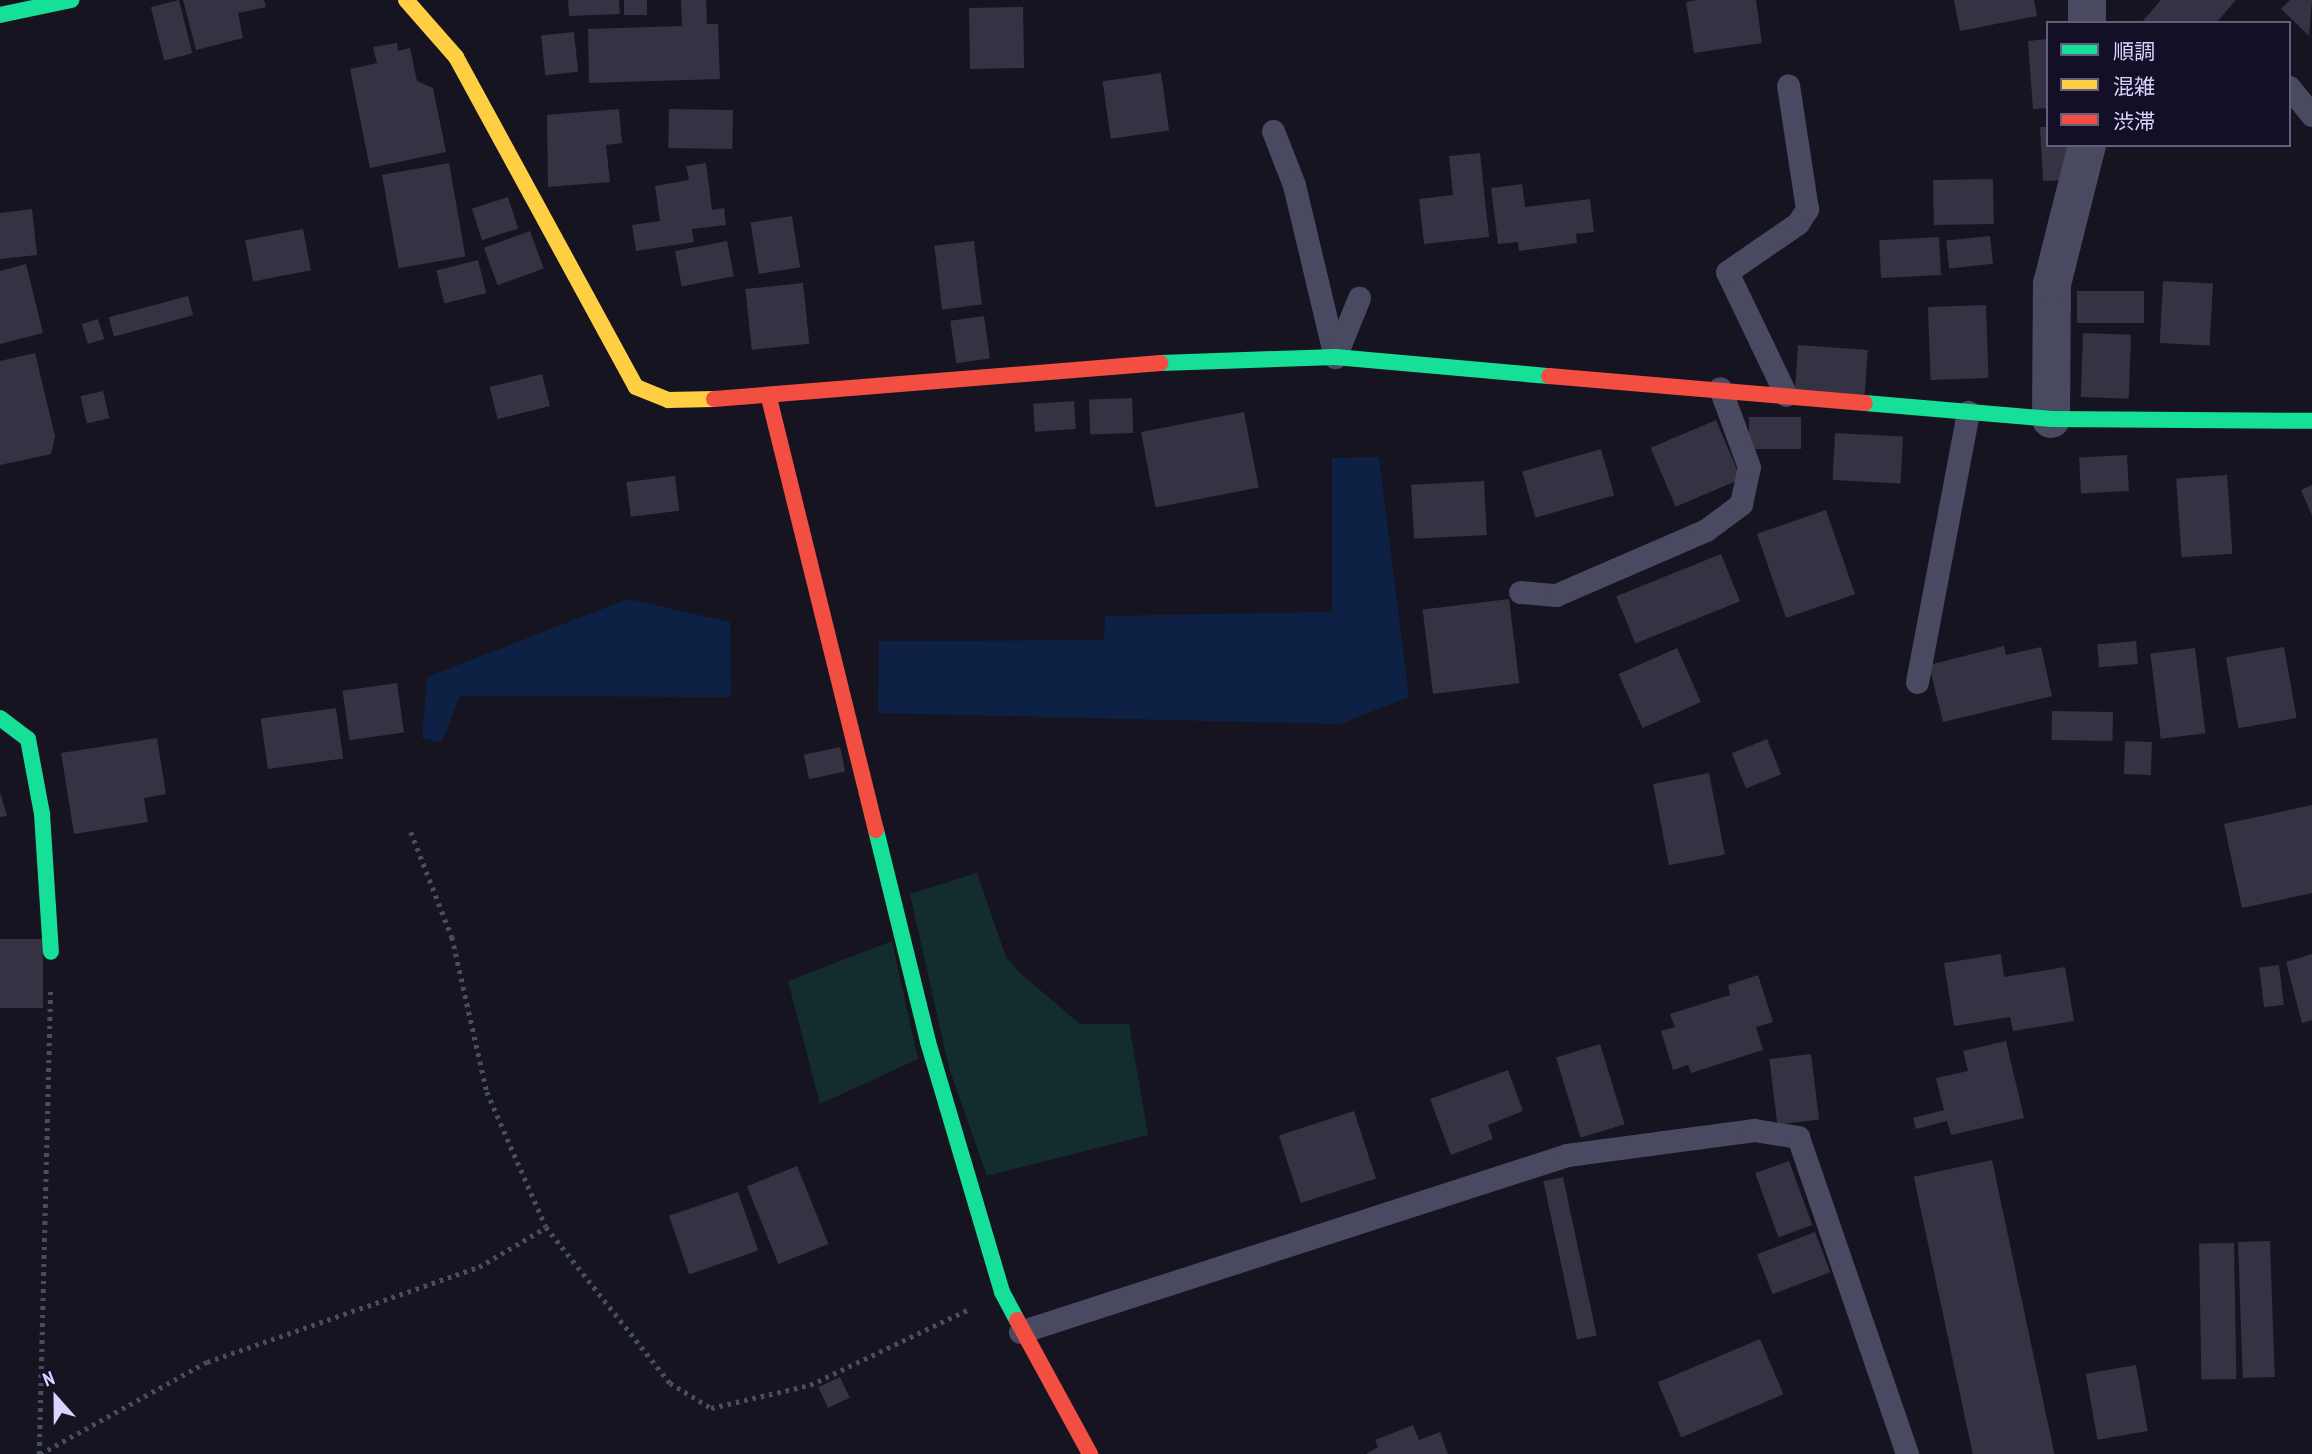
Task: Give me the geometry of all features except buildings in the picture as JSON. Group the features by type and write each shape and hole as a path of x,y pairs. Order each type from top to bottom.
{"street":[{"path":"0,15 71,0"},
{"path":"406,0 456,57 636,387 668,400 769,398 1078,367 1335,357 1720,388 2051,419 2312,421"},
{"path":"2087,0 2087,21"},
{"path":"2051,419 2052,284 2086,147"},
{"path":"769,398 928,1042 1002,1293 1020,1332 1090,1454"},
{"path":"0,718 28,739 42,814 51,952"}],"lane":[{"path":"1786,395 1727,272 1798,223 1807,209 1788,85"},
{"path":"2291,89 2312,115"},
{"path":"1273,131 1294,184 1335,357"},
{"path":"1335,357 1359,298"},
{"path":"1520,592 1556,595 1706,530 1741,504 1749,467 1720,388"},
{"path":"1917,682 1968,412"},
{"path":"1020,1332 1567,1155 1754,1130 1798,1137 1907,1454"}],"path":[{"path":"411,832 452,937 487,1092 546,1227 670,1383 711,1408 810,1385 1002,1293"},
{"path":"39,1454 51,952"},
{"path":"39,1454 207,1362 479,1267 546,1227"}],"green space":[{"path":"977,873 1006,957 1019,972 1080,1024 1129,1024 1148,1135 987,1176 949,1068 910,894"},
{"path":"892,941 918,1059 820,1104 788,981"}],"water":[{"path":"1379,457 1409,697 1340,724 878,713 879,641 1104,640 1105,616 1332,612 1332,458"},
{"path":"628,599 730,622 731,697 460,696 442,742 422,738 427,677"}],"traffic: fast":[{"path":"0,15 71,0"},
{"path":"1161,363 1335,357 1549,376"},
{"path":"1865,403 2051,419 2312,421"},
{"path":"0,718 28,739 42,814 51,952"},
{"path":"876,830 928,1042 1002,1292 1017,1320"}],"traffic: slow":[{"path":"406,0 456,57 636,387 668,400 714,399"}],"traffic: jam":[{"path":"714,399 1161,363"},
{"path":"1549,376 1865,403"},
{"path":"769,398 876,830"},
{"path":"1017,1320 1090,1454"}]}
